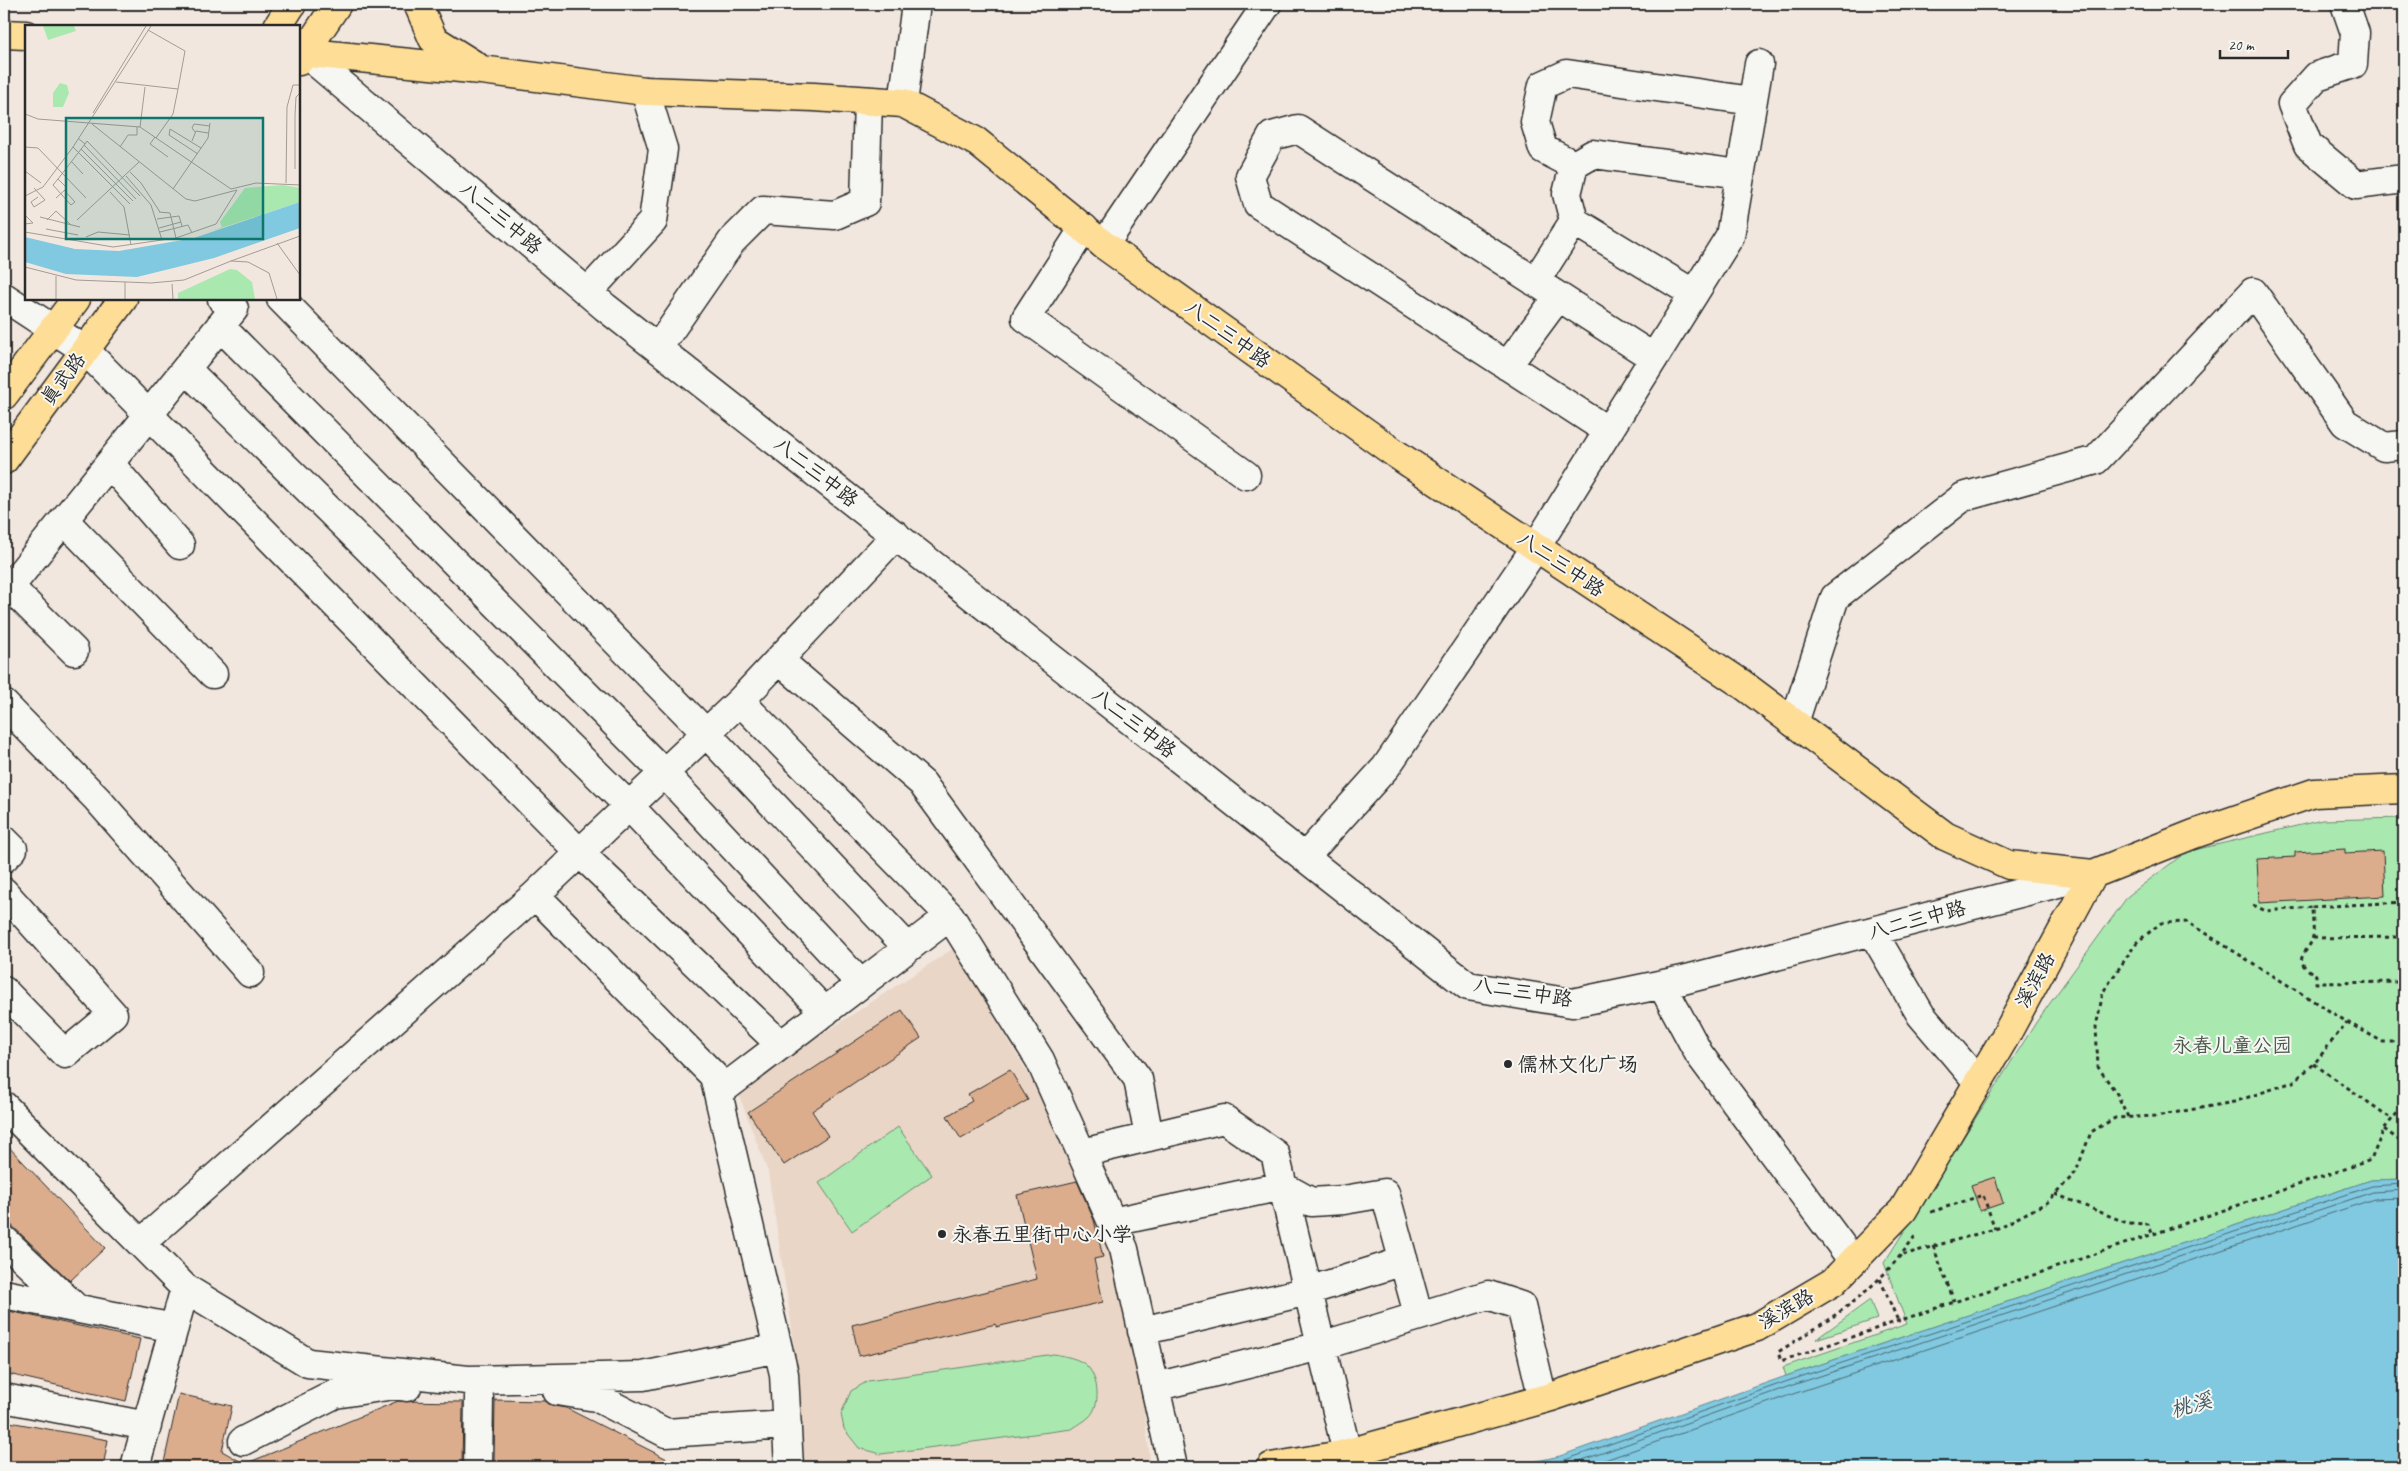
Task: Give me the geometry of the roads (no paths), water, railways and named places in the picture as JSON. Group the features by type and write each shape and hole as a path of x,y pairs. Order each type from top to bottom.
{"main road":[{"path":"279,25 292,4"},
{"path":"301,55 337,4"},
{"path":"418,4 433,39 481,70"},
{"path":"4,34 25,35"},
{"name":"八二三中路","path":"301,55 481,70 646,92 903,103 977,142 1104,245 1396,454 1742,684 1944,836 2009,865 2093,874 2194,834 2314,793 2404,789"},
{"name":"真武路","path":"4,395 75,300"},
{"name":"真武路","path":"4,460 122,300"},
{"name":"溪滨路","path":"1271,1467 1347,1453 1542,1399 1757,1327 1833,1282 1903,1210 1978,1082 2093,874"}],"street":[{"path":"903,103 916,4"},
{"path":"1104,245 1267,4"},
{"path":"2345,4 2355,33 2353,64 2317,76 2292,104 2308,145 2356,185 2404,179"},
{"name":"八二三中路","path":"301,55 658,348 1468,986 1572,1003 1662,985 2093,874"},
{"path":"1305,857 1386,767 1536,547 1730,236 1758,64"},
{"path":"1574,164 1543,149 1535,122 1543,85 1567,74 1752,101"},
{"path":"588,292 652,221 663,149 646,92"},
{"path":"658,348 732,241 763,210 835,215 865,202 868,101"},
{"path":"1608,432 1258,204 1250,176 1272,136 1298,129 1654,358"},
{"path":"1507,366 1546,289 1574,221 1567,194 1574,164 1593,154 1740,174"},
{"path":"1574,221 1694,294"},
{"path":"1084,228 1026,318 1246,475"},
{"path":"1794,723 1835,597 1963,497 2096,460 2252,292 2344,423 2384,447 2404,445"},
{"path":"4,297 85,350 580,853 781,1046"},
{"path":"282,300 706,733 908,948"},
{"path":"74,651 7,590 149,416 230,308 862,984"},
{"path":"186,369 629,806 825,1012"},
{"path":"110,464 180,545"},
{"path":"64,520 213,674"},
{"path":"141,1243 535,895 580,853 740,701 896,535"},
{"path":"779,660 922,783 1138,1079 1149,1137"},
{"path":"740,701 950,916 1040,1060 1124,1249 1173,1467"},
{"path":"4,704 97,798 250,973"},
{"path":"4,840 13,849 4,858"},
{"path":"4,892 113,1014 65,1054 4,991"},
{"path":"535,895 714,1076 784,1374 789,1467"},
{"path":"718,1093 950,916"},
{"path":"1872,931 1921,1016 1978,1082"},
{"path":"1662,985 1698,1054 1853,1261"},
{"path":"4,1106 186,1288 308,1363 468,1380 643,1376 778,1348"},
{"path":"1082,1153 1224,1119 1275,1154 1347,1453"},
{"path":"1112,1222 1282,1186 1311,1202 1344,1200 1385,1193 1418,1314"},
{"path":"4,1240 75,1307"},
{"path":"1142,1331 1308,1291 1404,1261"},
{"path":"135,1467 186,1288"},
{"path":"4,1294 174,1328"},
{"path":"1155,1387 1321,1346 1418,1314 1488,1295 1521,1306 1542,1399"},
{"path":"244,1441 335,1394 394,1386 479,1397 557,1391 596,1397 631,1412 666,1432 787,1425"},
{"path":"478,1467 479,1397"},
{"path":"4,1398 147,1426"}],"water":[{"name":"桃溪","path":"2404,1179 2404,1467 1509,1467 1560,1456 1786,1376 2371,1180"}],"place":[{"name":"儒林文化广场","path":"1508,1064"},
{"name":"永春五里街中心小学","path":"942,1234"}],"park label":[{"name":"永春儿童公园","path":"2232,1045"}]}
